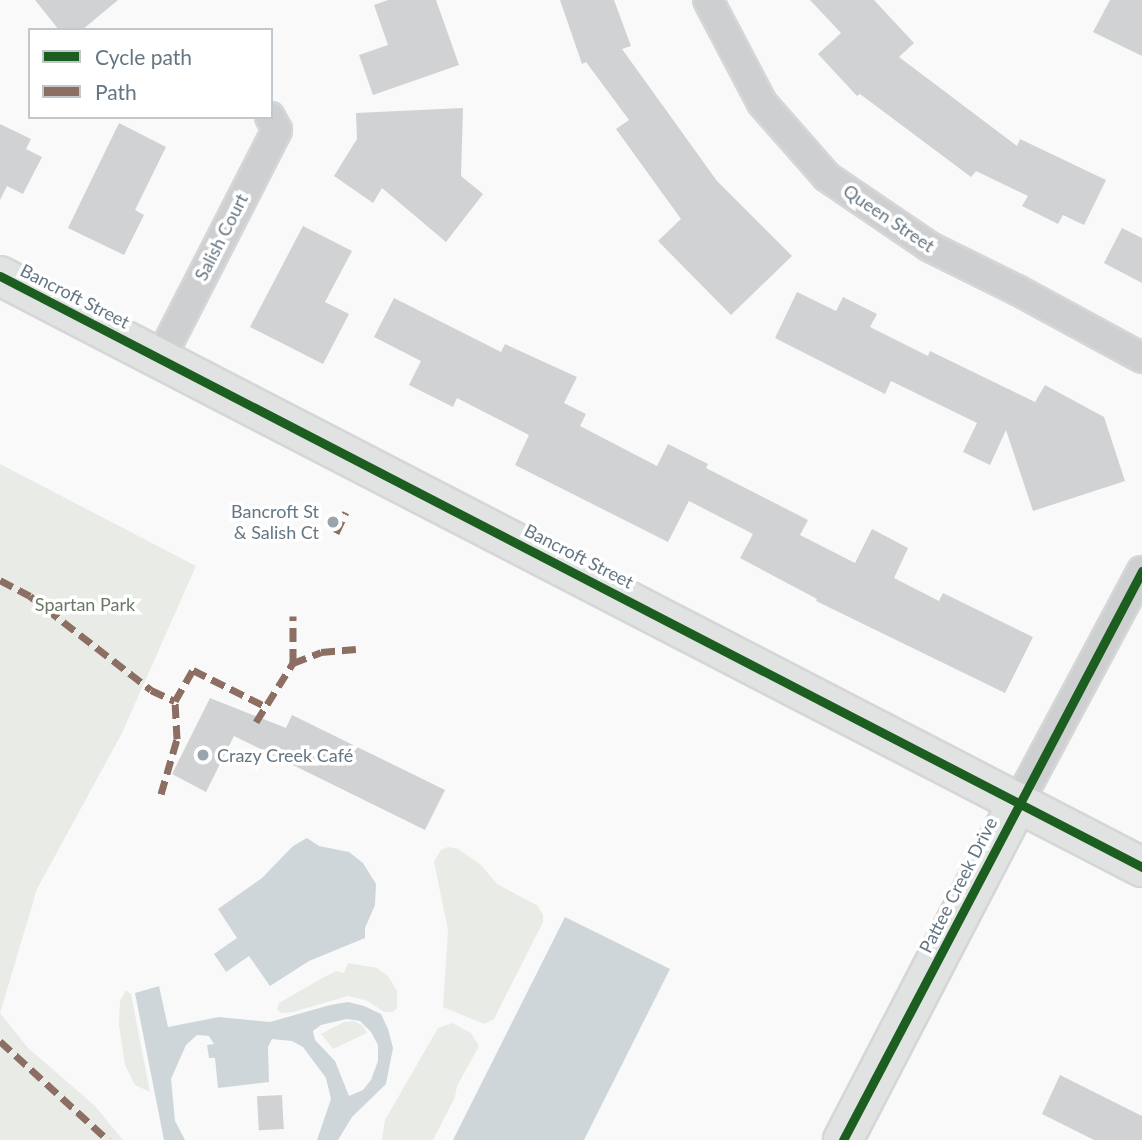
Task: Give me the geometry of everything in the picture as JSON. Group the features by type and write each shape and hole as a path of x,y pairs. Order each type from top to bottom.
{"street":[{"name":"Queen Street","path":"708,0 762,103 827,177 930,247 1017,290 1142,358"},
{"name":"Salish Court","path":"161,357 277,130 271,119"},
{"name":"Bancroft Street","path":"0,276 1142,867"},
{"name":"Pattee Creek Drive","path":"843,1140 1142,571"}],"green space":[{"name":"Spartan Park","path":"0,464 196,566 122,733 37,889 0,1013"},
{"path":"448,847 458,849 481,865 497,884 538,906 543,915 543,922 494,1019 484,1024 443,1007 448,930 434,862 441,850"},
{"path":"348,963 377,968 388,976 397,991 397,1008 393,1012 384,1012 368,1001 348,996 293,1012 281,1013 277,1009 279,1003 324,977 336,971 344,973"},
{"path":"126,990 131,994 150,1092 135,1085 125,1065 119,1025 120,1001"},
{"path":"0,1013 28,1048 95,1106 123,1140 0,1140"},
{"path":"354,1021 363,1026 367,1033 333,1049 321,1034 344,1022"},
{"path":"452,1023 471,1033 479,1046 457,1086 455,1097 433,1140 382,1140 385,1120 438,1028"}],"shaded area":[{"path":"307,838 319,846 349,852 363,863 376,884 375,905 365,928 365,938 309,961 270,986 249,956 226,972 214,954 237,938 218,909 262,878 293,846"},
{"path":"565,917 670,969 584,1140 453,1140"},
{"path":"159,986 168,1027 219,1017 270,1022 330,1005 348,1002 364,1006 381,1014 388,1029 393,1048 386,1084 352,1117 338,1140 317,1140 331,1099 326,1078 303,1047 292,1041 272,1039 268,1047 269,1082 218,1088 215,1058 209,1058 207,1045 214,1044 209,1036 197,1035 186,1045 171,1079 175,1121 185,1140 164,1140 135,993","holes":["347,1019 360,1021 371,1032 378,1045 378,1061 371,1080 363,1090 349,1096 335,1061 315,1040 313,1031 321,1025"]}],"building":[{"path":"35,0 118,0 84,28 57,28"},
{"path":"388,0 436,0 459,65 373,95 359,55 388,45 374,5"},
{"path":"560,0 614,0 631,46 622,49 717,181 792,256 731,315 658,241 681,219 616,129 629,120 586,62 582,64"},
{"path":"810,0 874,0 914,43 899,57 1017,146 1020,139 1106,180 1084,225 1063,215 1058,224 1022,206 1028,196 976,171 971,177 860,94 857,96 818,54 841,33"},
{"path":"1110,0 1142,0 1142,56 1093,32"},
{"path":"463,108 461,176 483,194 446,242 382,188 373,203 334,176 357,139 356,113"},
{"path":"119,123 166,147 135,210 144,215 124,255 68,228"},
{"path":"0,124 31,139 26,149 42,157 23,194 7,186 0,200"},
{"path":"303,226 352,251 325,302 349,314 323,364 250,327"},
{"path":"1122,228 1142,238 1142,283 1104,263"},
{"path":"797,292 836,311 843,297 877,314 870,327 928,356 930,351 1035,402 1045,385 1104,417 1125,481 1033,511 1006,430 990,465 963,452 977,423 891,381 885,394 775,338"},
{"path":"394,298 501,352 505,344 577,377 564,403 586,414 580,426 657,466 668,444 708,464 706,468 808,520 800,535 855,563 872,529 908,548 894,578 939,601 943,593 1033,637 1005,693 816,601 817,599 740,558 753,534 689,501 668,542 515,465 529,435 457,398 453,407 409,385 421,361 374,337"},
{"path":"210,698 286,728 292,715 445,790 425,830 234,736 206,792 172,774"},
{"path":"1060,1075 1142,1116 1142,1140 1094,1140 1042,1114"},
{"path":"282,1095 284,1129 259,1130 257,1096"}],"marked path":[{"path":"336,533 346,512"},
{"path":"0,580 30,596 151,690 175,701"},
{"path":"293,616 293,663"},
{"path":"256,722 293,663 321,652 356,649"},
{"path":"161,794 177,739 175,701 193,670 265,706"},
{"path":"0,1041 108,1140"}],"cycle path":[{"path":"0,276 1142,867"},
{"path":"843,1140 1142,571"}],"place":[{"name":"Bancroft St & Salish Ct","path":"333,522"},
{"name":"Crazy Creek Café","path":"203,755"}]}
